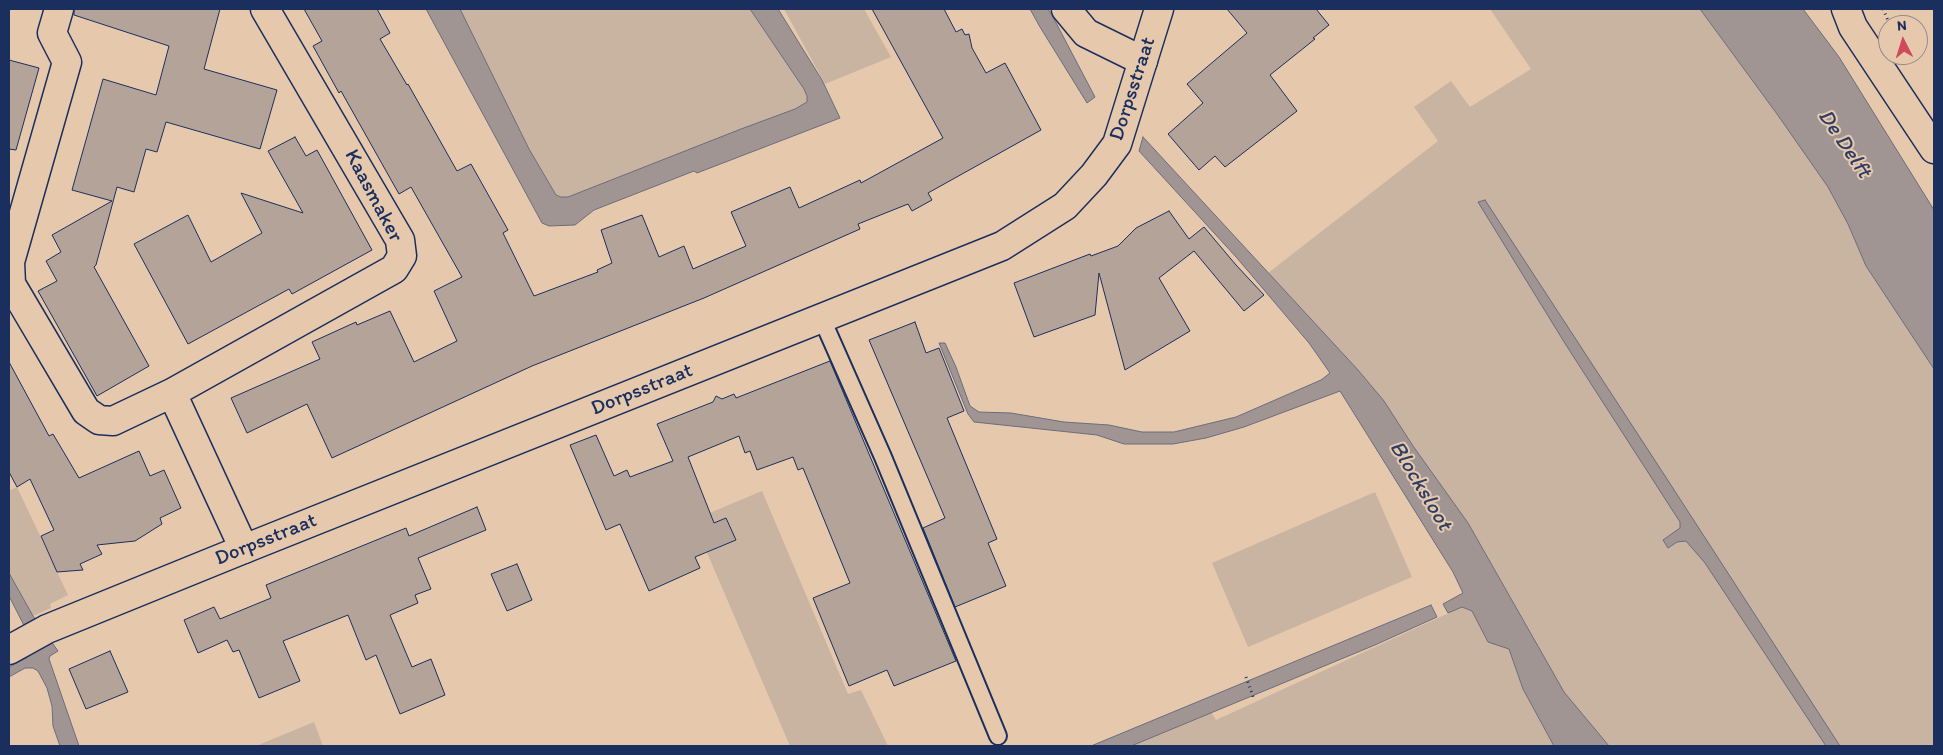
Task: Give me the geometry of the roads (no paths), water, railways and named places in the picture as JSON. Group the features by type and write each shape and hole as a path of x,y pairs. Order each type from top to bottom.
{"street":[{"name":"Kaasmaker","path":"59,9 52,33 67,62 10,262 12,284 86,412 99,420 113,421 172,393 394,269 402,256 400,240 265,9"},
{"path":"1066,9 1086,33 1143,61"},
{"name":"Dorpsstraat","path":"16,646 47,629 244,548 1002,246 1065,206 1094,176 1117,144 1159,9"},
{"path":"1846,9 1853,27 1934,149"},
{"path":"172,393 244,548"}],"lane":[{"path":"822,319 884,457 998,736"}],"water":[{"path":"426,9 460,9 529,149 556,195 561,197 568,197 795,109 807,102 804,89 750,9 778,9 822,80 840,118 697,173 694,171 594,210 575,225 549,226 542,223"},
{"path":"1030,9 1048,9 1095,97 1087,103 1040,27"},
{"name":"De Delft","path":"1700,9 1803,9 1839,57 1934,210 1934,369 1866,266 1848,224 1828,187"},
{"name":"Blocksloot","path":"1143,137 1358,370 1384,401 1413,446 1468,523 1564,692 1609,746 1554,746 1523,689 1509,649 1488,642 1472,611 1462,607 1448,613 1443,604 1463,593 1453,572 1340,391 1244,427 1206,438 1173,444 1124,444 1097,435 974,422 968,414 939,343 945,343 970,406 979,412 1011,413 1064,422 1109,425 1142,432 1174,432 1236,417 1321,380 1330,373 1309,343 1237,258 1139,151"},
{"path":"1485,200 1840,746 1826,746 1705,563 1686,541 1677,542 1668,548 1663,540 1680,528 1680,522 1566,345 1478,202"},
{"path":"9,573 33,616 58,651 50,656 49,659 79,746 60,746 53,726 52,706 47,688 38,671 33,668 25,668 9,677 9,667 28,657 35,647 9,596"},
{"path":"1431,605 1437,617 1375,645 1131,746 1091,746"}]}
